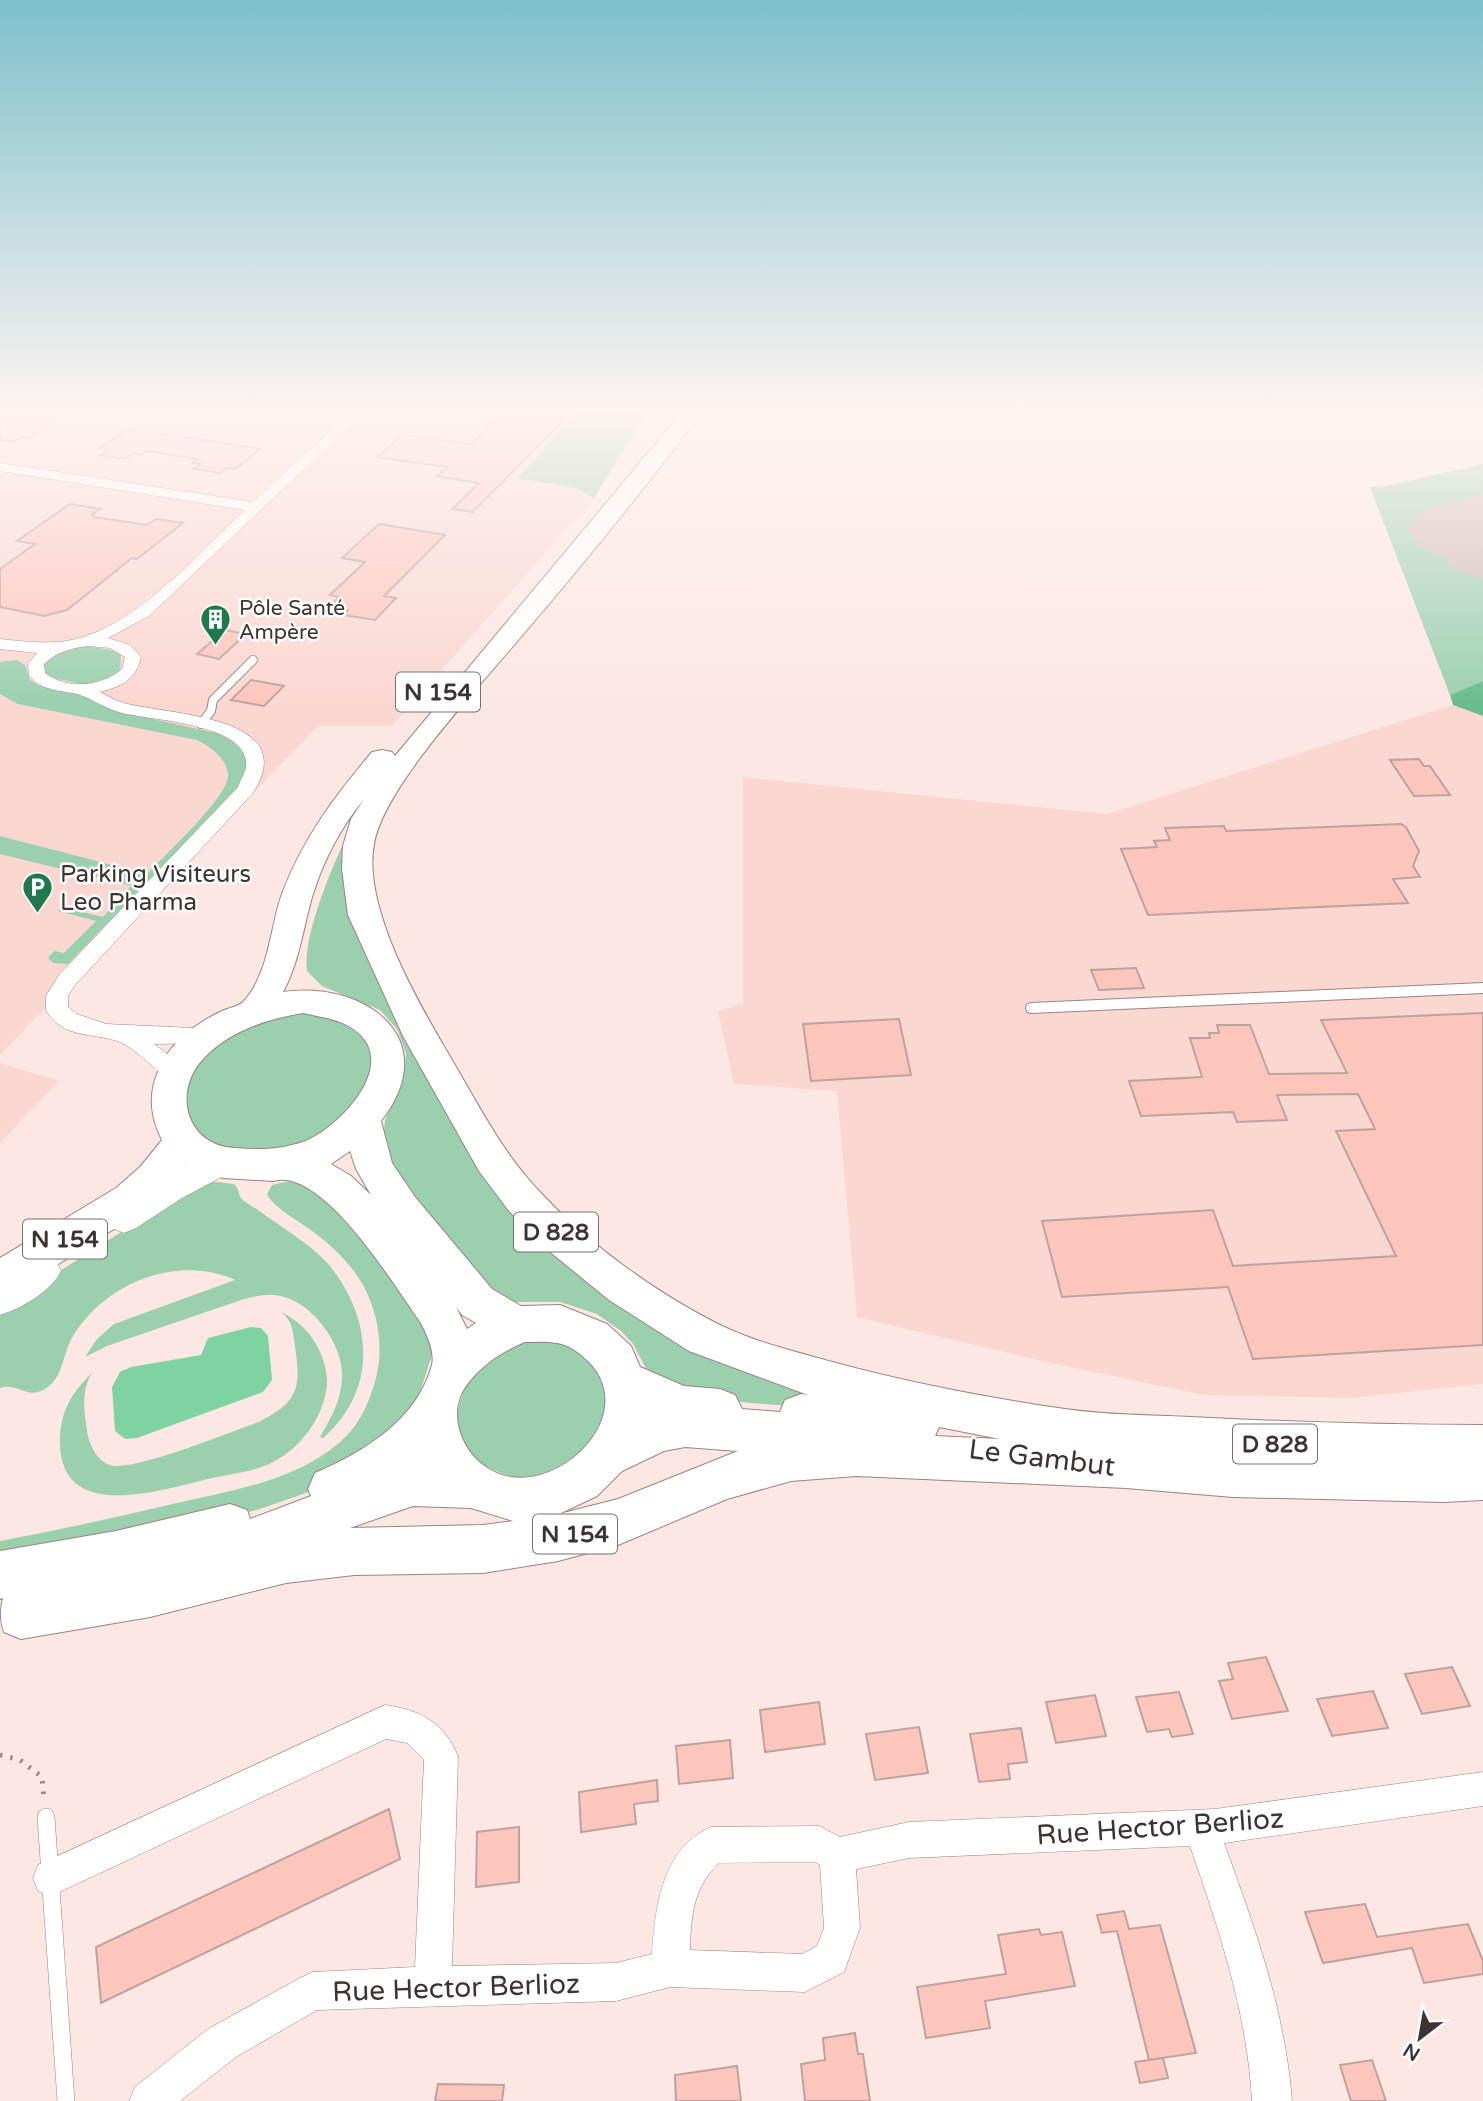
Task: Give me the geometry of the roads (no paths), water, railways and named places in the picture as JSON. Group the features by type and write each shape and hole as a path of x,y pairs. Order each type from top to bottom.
{"main road":[{"name":"N 154","path":"256,1010 277,972 308,864 339,810 598,510"},
{"name":"N 154","path":"318,1002 300,976 299,962 336,844 356,813 533,608 612,510"},
{"name":"D 828","path":"415,747 366,819 358,846 359,896 378,950 420,1037 480,1142 523,1200 563,1239 623,1287 704,1338 778,1366 879,1395 1067,1431"},
{"path":"287,1002 318,1002 334,1004 360,1016 371,1023 385,1044 388,1056 387,1082 374,1108 363,1121 342,1139 319,1153 281,1164 249,1167 219,1162 198,1154 183,1141 176,1131 169,1109 169,1097 176,1073 189,1053 208,1035 231,1020 256,1010 287,1002"},
{"path":"363,1121 367,1146 375,1169 401,1209 464,1289 485,1308 514,1324"},
{"name":"N 154","path":"0,1279 130,1199 153,1178 183,1141"},
{"path":"0,1299 170,1188 219,1162"},
{"name":"N 154","path":"281,1164 306,1168 328,1178 354,1202 436,1310 450,1342 445,1386 435,1415 438,1440 451,1465 473,1486"},
{"name":"N 154","path":"557,1322 583,1330 605,1346 620,1368 624,1381 627,1417 608,1455 577,1483 537,1498 503,1497 473,1486 413,1484 384,1492 255,1541 7,1602 99,1560 177,1543 266,1516 369,1473 384,1464 416,1434 445,1386 479,1342 514,1324 557,1322"},
{"name":"D 828","path":"624,1381 670,1402 693,1408 1067,1431"},
{"name":"Le Gambut","path":"608,1455 659,1431 685,1426 981,1449 1124,1467 1233,1475 1445,1480 1483,1478"},
{"name":"Le Gambut","path":"1067,1431 1333,1446 1483,1447"},
{"name":"N 154","path":"7,1602 150,1593 286,1559 354,1551 483,1549 558,1538 618,1522 725,1477 791,1459 856,1454 1124,1467"}],"street":[{"path":"0,647 38,648 89,641 143,613 253,510"},
{"path":"128,649 130,636 143,613"},
{"path":"81,690 95,689 123,678 133,665 134,657 128,649 89,641"},
{"path":"35,667 43,656 63,646"},
{"path":"0,647 26,659 35,667 42,680 81,690 114,706 232,731 248,741 257,755 252,780 66,981 56,1001 57,1010 65,1018 128,1036 208,1035"},
{"path":"123,678 124,695 142,712"},
{"path":"128,1036 176,1073"},
{"path":"51,1878 384,1722 408,1725 428,1734 441,1756 433,1986"},
{"name":"Rue Hector Berlioz","path":"149,2101 222,2043 313,1992 616,1982 670,1968 805,1973 831,1959 842,1927 837,1855 909,1840 1201,1827 1483,1789"},
{"path":"1201,1827 1256,1984 1272,2082 1272,2101"},
{"path":"670,1968 676,1893 693,1861 711,1846 819,1844 837,1855"}],"lane":[{"path":"201,724 211,711 214,700 253,660"},
{"path":"1031,1008 1483,988"},
{"path":"46,1816 66,2101"}],"place":[{"name":"Pôle Santé Ampère","path":"216,647"},
{"name":"Parking Visiteurs Leo Pharma","path":"37,915"}]}
